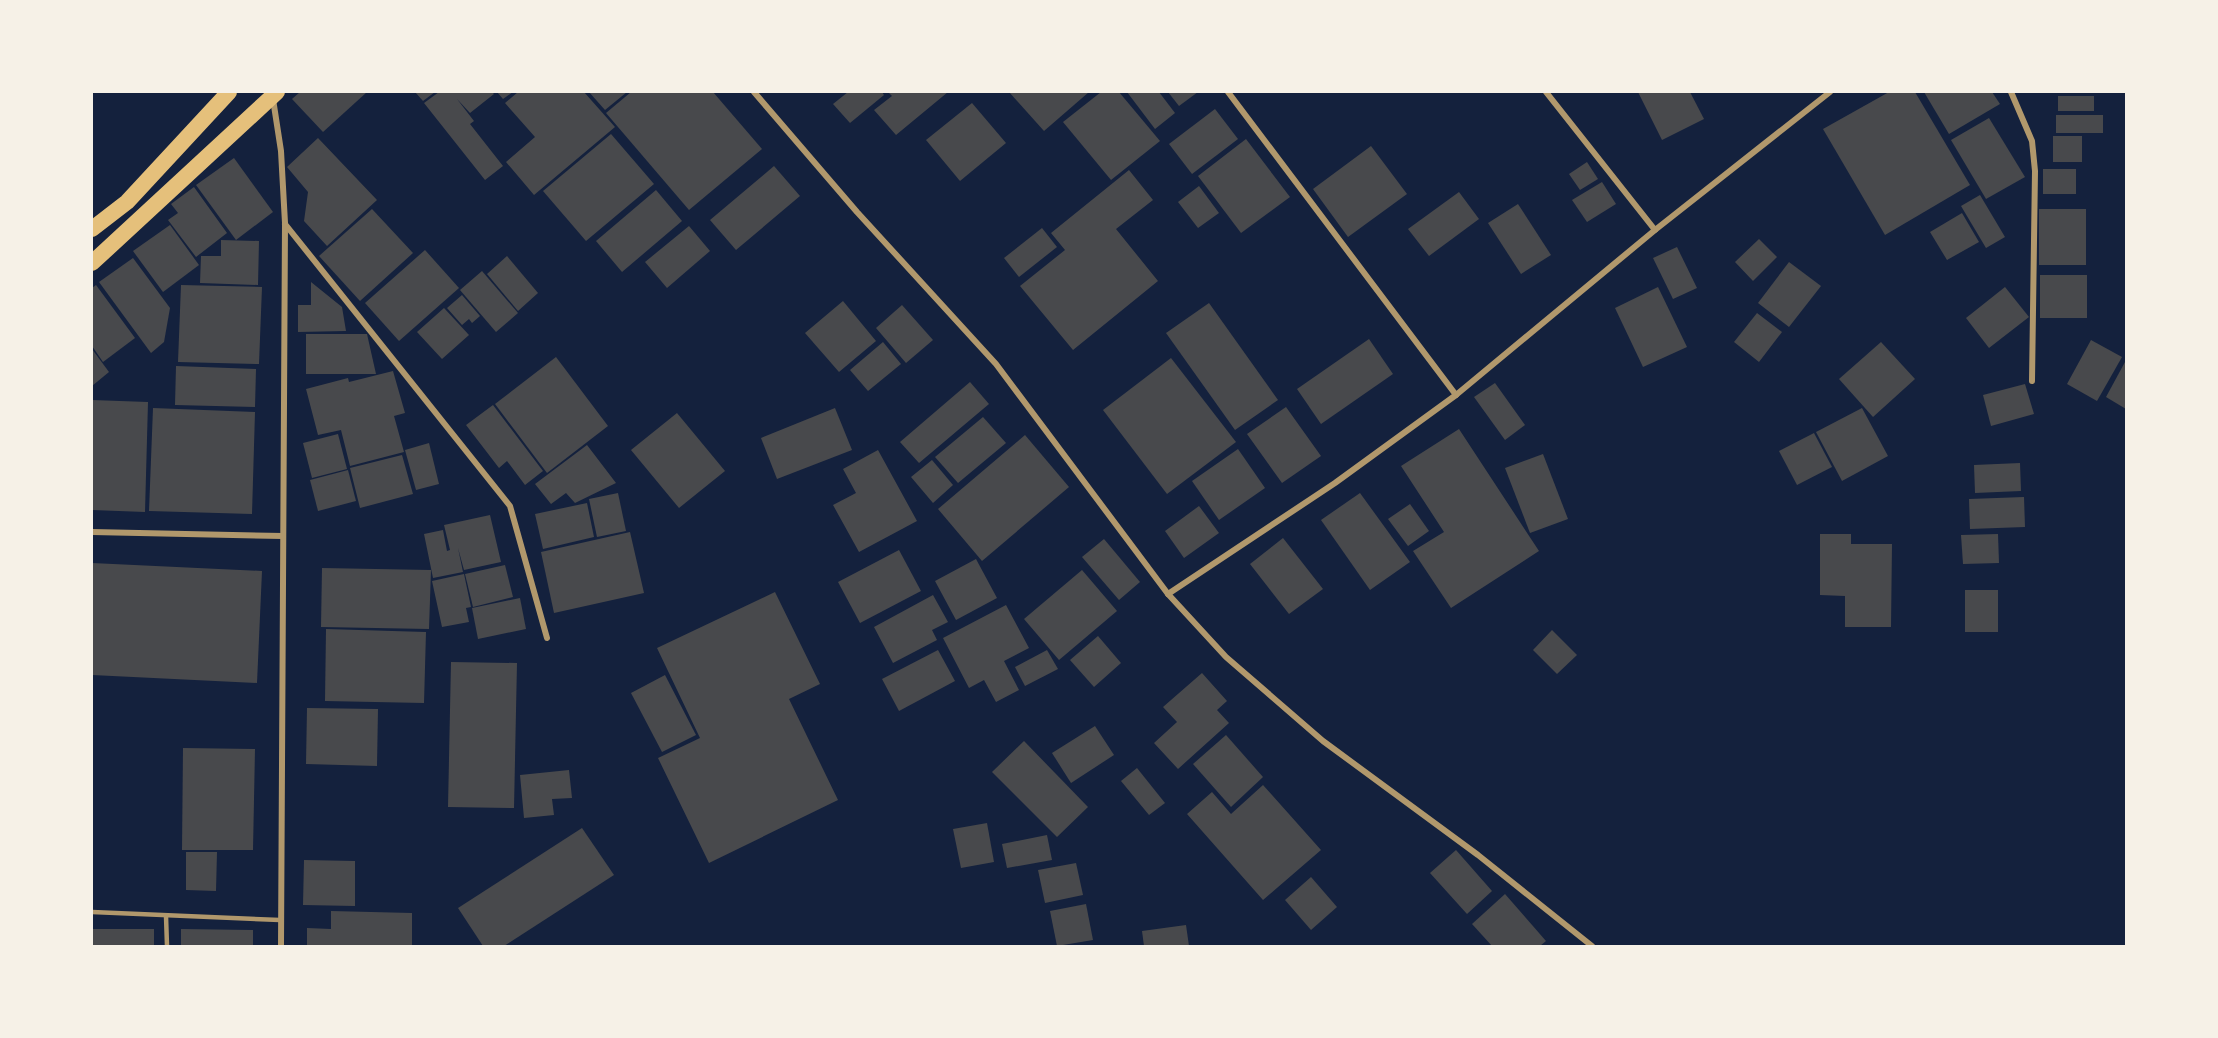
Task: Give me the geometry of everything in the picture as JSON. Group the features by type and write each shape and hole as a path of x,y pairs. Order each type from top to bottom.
{"highway":[{"path":"92,230 127,202 229,92"},
{"path":"92,263 273,93"}],"street":[{"path":"754,92 857,212 996,364 1168,594 1226,657 1323,741 1478,855 1592,946"},
{"path":"1228,92 1456,395"},
{"path":"1546,92 1655,230"},
{"path":"1168,594 1335,483 1456,395 1655,230 1830,92"},
{"path":"2011,92 2032,141 2035,171 2032,381"},
{"path":"273,93 281,151 285,224 281,946"},
{"path":"285,224 510,506 548,638"},
{"path":"92,532 283,536"}],"lane":[{"path":"92,912 280,920"},
{"path":"166,916 166,946"}],"building":[{"path":"300,92 367,92 323,132 292,99"},
{"path":"415,92 435,92 423,101"},
{"path":"439,92 492,92 494,94 470,113 457,99 474,121 470,124 503,166 485,180 424,103"},
{"path":"497,92 513,92 503,99"},
{"path":"518,92 584,92 615,127 534,195 506,162 535,137 505,103"},
{"path":"589,92 627,92 605,110"},
{"path":"631,92 713,92 762,149 689,210 606,113"},
{"path":"848,92 882,92 884,95 850,123 833,104"},
{"path":"888,92 948,92 896,135 874,110 892,96"},
{"path":"1009,92 1089,92 1044,131"},
{"path":"1101,92 1119,92 1160,141 1111,180 1063,122"},
{"path":"1127,92 1159,92 1175,113 1155,129"},
{"path":"1168,92 1198,92 1179,106"},
{"path":"1638,92 1690,92 1704,119 1662,140"},
{"path":"1889,92 1915,92 1970,185 1885,235 1823,129"},
{"path":"1924,92 1992,92 2000,104 1949,134"},
{"path":"2058,96 2094,96 2094,111 2058,111"},
{"path":"972,103 1006,143 960,181 926,140"},
{"path":"1215,109 1238,139 1192,174 1169,144"},
{"path":"2056,115 2103,115 2103,133 2056,133"},
{"path":"1989,118 2025,177 1986,199 1951,140"},
{"path":"611,134 654,184 586,241 543,191"},
{"path":"2053,136 2082,136 2082,162 2053,162"},
{"path":"318,138 377,200 327,246 304,221 308,192 287,167"},
{"path":"1246,139 1290,197 1241,233 1198,176"},
{"path":"1371,146 1407,194 1348,237 1313,189"},
{"path":"234,158 273,212 236,240 196,185"},
{"path":"1587,162 1598,179 1580,190 1569,174"},
{"path":"774,166 800,196 736,250 710,220"},
{"path":"2043,169 2076,169 2076,194 2043,194"},
{"path":"1129,170 1153,200 1116,229 1158,281 1073,350 1020,286 1065,250 1051,233"},
{"path":"1602,182 1616,204 1587,222 1572,200"},
{"path":"1199,186 1219,213 1198,228 1178,202"},
{"path":"194,187 227,233 196,257 168,220 178,213 171,204"},
{"path":"656,190 682,221 622,272 596,241"},
{"path":"1459,192 1479,219 1429,256 1408,229"},
{"path":"1980,195 2005,237 1986,248 1961,206"},
{"path":"1518,204 1551,255 1521,274 1488,223"},
{"path":"372,209 413,253 360,301 319,256"},
{"path":"2039,209 2086,209 2086,265 2039,265"},
{"path":"1962,213 1979,242 1947,260 1930,232"},
{"path":"170,225 199,265 163,292 133,251"},
{"path":"689,226 710,251 667,288 645,262"},
{"path":"1042,228 1057,247 1019,277 1004,258"},
{"path":"1759,239 1777,257 1753,281 1735,262"},
{"path":"221,240 259,241 258,285 200,283 201,256 221,256"},
{"path":"1677,247 1697,288 1673,299 1653,258"},
{"path":"425,250 459,288 399,341 365,303"},
{"path":"507,256 538,293 518,311 487,274"},
{"path":"133,258 170,308 164,342 151,353 99,282"},
{"path":"1789,262 1821,286 1789,327 1758,303"},
{"path":"482,271 518,313 496,332 460,290"},
{"path":"2040,275 2087,275 2087,318 2040,318"},
{"path":"311,282 342,307 346,331 298,332 298,305 311,305"},
{"path":"96,285 135,338 103,362 92,346 92,288"},
{"path":"181,285 262,287 259,364 178,362"},
{"path":"1658,287 1687,347 1643,367 1615,308"},
{"path":"2005,287 2029,317 1989,348 1966,318"},
{"path":"462,295 480,316 472,323 469,319 462,325 447,308"},
{"path":"843,301 876,341 839,372 805,333"},
{"path":"1209,303 1278,400 1235,430 1166,333"},
{"path":"902,305 933,340 906,363 876,328"},
{"path":"444,308 469,335 442,359 417,332"},
{"path":"1757,313 1782,332 1759,362 1734,342"},
{"path":"306,334 367,334 376,374 306,374"},
{"path":"1369,339 1393,374 1321,424 1297,389"},
{"path":"2091,340 2122,357 2097,401 2067,384"},
{"path":"883,342 901,364 868,391 850,370"},
{"path":"1881,342 1915,379 1873,417 1839,379"},
{"path":"92,349 109,372 92,386"},
{"path":"556,357 608,426 547,473 495,404"},
{"path":"1171,358 1236,442 1167,494 1103,410"},
{"path":"2126,363 2126,409 2106,397"},
{"path":"176,366 256,369 255,407 175,405"},
{"path":"393,371 405,413 394,416 404,452 350,466 341,430 318,435 306,389 348,378 349,382"},
{"path":"970,382 989,404 919,463 900,442"},
{"path":"1495,383 1525,425 1505,440 1474,397"},
{"path":"2025,384 2034,414 1991,426 1983,395"},
{"path":"92,400 148,402 145,512 92,510"},
{"path":"493,405 543,471 525,485 507,461 499,468 466,425"},
{"path":"1286,407 1321,456 1282,483 1247,434"},
{"path":"153,408 255,412 252,514 149,511"},
{"path":"835,408 852,450 777,479 761,438"},
{"path":"1862,408 1888,456 1842,481 1816,432"},
{"path":"677,413 725,471 679,508 631,450"},
{"path":"983,417 1006,443 958,483 935,457"},
{"path":"1459,429 1539,551 1451,608 1413,551 1444,532 1401,466"},
{"path":"1814,433 1832,467 1797,485 1779,451"},
{"path":"338,434 347,469 312,478 303,443"},
{"path":"1025,435 1069,487 982,561 938,509"},
{"path":"429,443 439,484 416,490 405,450"},
{"path":"587,445 616,483 575,503 566,493 551,504 535,484"},
{"path":"1238,449 1265,488 1219,520 1192,481"},
{"path":"878,450 917,521 859,552 833,505 856,493 843,469"},
{"path":"1543,454 1568,519 1530,533 1505,468"},
{"path":"402,455 413,494 360,508 350,468"},
{"path":"932,460 953,485 933,503 911,477"},
{"path":"2020,463 2021,491 1975,493 1974,465"},
{"path":"348,470 356,501 318,511 310,480"},
{"path":"618,493 626,531 597,537 589,499"},
{"path":"1360,493 1410,562 1370,590 1321,520"},
{"path":"2024,497 2025,527 1970,529 1969,499"},
{"path":"587,503 594,537 543,549 535,514"},
{"path":"1410,504 1429,531 1408,546 1388,519"},
{"path":"1199,506 1219,533 1184,558 1165,531"},
{"path":"490,515 501,562 464,570 458,548 463,572 433,578 424,534 443,530 447,551 450,550 444,525"},
{"path":"630,532 644,593 554,613 541,552"},
{"path":"1820,534 1851,534 1851,544 1892,544 1891,627 1845,627 1845,596 1820,595"},
{"path":"1998,534 1999,563 1963,564 1961,535"},
{"path":"1283,538 1323,589 1289,614 1250,564"},
{"path":"1104,539 1140,582 1119,600 1082,557"},
{"path":"899,550 921,591 860,623 838,582"},
{"path":"976,559 997,598 956,620 935,581"},
{"path":"92,563 262,571 257,683 92,675"},
{"path":"505,565 513,597 473,607 465,574"},
{"path":"322,568 431,570 429,629 321,627"},
{"path":"1082,570 1117,611 1059,660 1024,619"},
{"path":"464,574 471,607 466,608 469,622 442,627 432,581"},
{"path":"1965,590 1998,590 1998,632 1965,632"},
{"path":"775,592 820,684 789,699 838,800 709,863 658,758 700,738 657,648"},
{"path":"933,595 948,622 932,630 937,640 893,663 874,627"},
{"path":"520,598 526,629 478,639 472,608"},
{"path":"1006,605 1029,648 1004,661 1019,690 996,702 984,680 969,688 943,638"},
{"path":"326,629 426,632 424,703 325,701"},
{"path":"1552,630 1577,655 1557,674 1533,650"},
{"path":"1098,636 1121,663 1094,687 1070,660"},
{"path":"938,650 955,681 899,711 882,679"},
{"path":"1047,650 1058,669 1025,686 1015,667"},
{"path":"451,662 517,663 514,808 448,807"},
{"path":"1202,673 1227,701 1217,710 1229,723 1178,769 1154,743 1177,722 1163,707"},
{"path":"665,675 696,735 662,752 631,693"},
{"path":"307,708 378,709 377,766 306,764"},
{"path":"1095,726 1114,755 1071,783 1052,753"},
{"path":"1226,735 1263,777 1231,807 1193,764"},
{"path":"1024,741 1088,807 1057,837 992,772"},
{"path":"183,748 255,749 253,850 182,850"},
{"path":"1137,768 1165,803 1149,815 1121,781"},
{"path":"569,770 572,798 552,799 554,815 524,818 520,775"},
{"path":"1263,785 1321,850 1263,900 1187,814 1212,792 1231,814"},
{"path":"987,823 994,862 961,868 953,829"},
{"path":"582,828 614,875 504,946 483,946 458,908"},
{"path":"1047,835 1052,860 1007,868 1002,844"},
{"path":"1456,850 1492,891 1467,914 1430,873"},
{"path":"186,852 217,852 216,891 186,890"},
{"path":"304,860 355,861 355,906 303,905"},
{"path":"1076,863 1083,895 1045,903 1038,870"},
{"path":"1311,877 1337,907 1311,930 1285,900"},
{"path":"1505,894 1546,941 1540,946 1492,946 1472,924"},
{"path":"1086,904 1093,940 1057,946 1050,911"},
{"path":"331,911 412,913 412,946 307,946 307,928 331,929"},
{"path":"1186,925 1189,946 1144,946 1142,931"},
{"path":"92,929 154,929 154,946 92,946"},
{"path":"181,929 253,930 253,946 181,946"}]}
